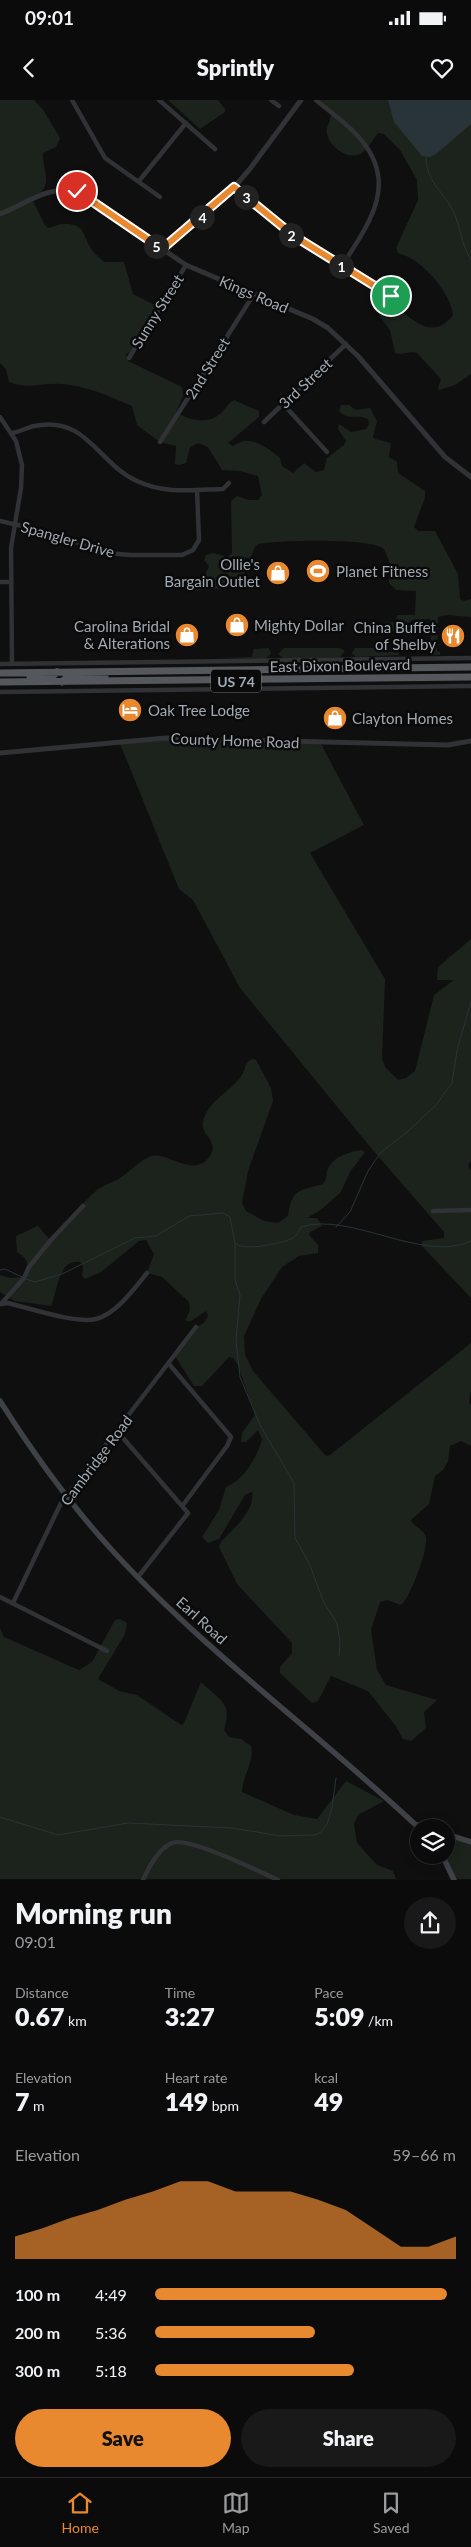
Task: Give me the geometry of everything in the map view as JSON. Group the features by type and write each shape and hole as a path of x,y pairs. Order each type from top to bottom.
{"highway":[{"name":"East Dixon Boulevard","path":"0,673 471,667"},
{"path":"0,682 17,678 52,677 57,672"},
{"path":"62,682 67,677 105,676 124,672"},
{"name":"East Dixon Boulevard","path":"0,682 471,677"}],"main road":[{"name":"Earl Road","path":"0,1401 36,1456 66,1496 110,1548 138,1577 203,1639 410,1820"},
{"path":"455,1837 471,1842"},
{"path":"446,1864 454,1880"}],"street":[{"path":"72,100 105,158 160,197"},
{"path":"159,100 215,148"},
{"path":"271,100 279,106"},
{"path":"162,249 234,187 301,100"},
{"path":"316,100 363,141 371,155 378,176 379,193 376,207 342,266"},
{"path":"139,181 186,124"},
{"path":"234,187 285,230 394,297"},
{"name":"Kings Road","path":"0,214 50,191 73,190 85,195 186,265 322,324 346,344 445,457 471,477"},
{"name":"Sunny Street","path":"129,358 186,265"},
{"name":"2nd Street","path":"160,442 254,294"},
{"name":"3rd Street","path":"264,422 346,344"},
{"path":"283,404 327,452"},
{"path":"0,417 13,433 19,448 22,476 14,522 10,582 12,664"},
{"path":"13,433 44,425 69,428 84,436 120,471 138,482 164,490 222,489 229,483"},
{"name":"Spangler Drive","path":"0,521 14,522 108,553 182,555 193,550 199,540 197,490"},
{"path":"0,582 10,582"},
{"name":"East Dixon Boulevard","path":"0,664 471,658"},
{"path":"277,660 277,670"},
{"path":"57,664 57,672"},
{"path":"62,682 62,692"},
{"name":"East Dixon Boulevard","path":"0,692 471,686"},
{"name":"County Home Road","path":"0,753 166,738 448,745 471,741"},
{"path":"0,1305 24,1278 29,1266 50,1241 84,1206"},
{"path":"433,1212 471,1210"},
{"path":"0,1305 8,1304 79,1319 97,1319 113,1309 147,1273"},
{"name":"Cambridge Road","path":"13,1603 66,1496 196,1327"},
{"path":"169,1364 231,1437 227,1446 182,1505"},
{"path":"117,1431 188,1513 187,1517 138,1577"},
{"path":"0,1597 107,1651"},
{"path":"143,1880 161,1850 172,1842 182,1842 192,1844 278,1880"}],"shaded area":[{"path":"0,100 34,100 44,111 60,138 56,147 43,153 46,183 44,189 32,199 45,225 48,228 59,224 70,224 79,227 91,249 104,262 124,262 133,294 160,308 134,350 126,354 128,361 182,387 183,396 176,412 192,419 209,419 220,414 234,400 259,411 259,417 228,443 233,446 245,441 258,443 280,458 282,466 293,473 304,463 316,472 324,470 327,458 344,445 346,441 338,429 339,424 351,432 366,429 369,424 368,419 346,416 339,411 341,405 349,405 356,410 370,408 377,421 373,437 391,443 389,457 397,462 398,473 425,491 425,498 414,527 418,531 435,531 458,574 460,599 464,601 471,599 471,617 447,615 438,617 437,651 440,652 440,655 432,655 430,619 412,620 404,627 404,633 383,630 384,623 396,622 397,615 415,615 416,591 396,590 389,583 389,561 384,549 376,545 324,541 259,544 255,547 250,559 245,557 244,585 241,587 191,591 191,584 205,575 209,566 204,560 206,555 213,553 228,557 232,553 231,501 237,496 249,500 258,500 262,495 258,476 240,471 222,470 208,447 198,443 190,447 186,463 175,464 176,446 160,442 137,425 132,406 106,395 71,385 29,386 9,382 6,369 0,363"},
{"path":"168,100 218,100 225,109 225,112 200,129"},
{"path":"319,100 471,100 471,374 455,385 439,390 441,379 417,353 395,353 390,330 379,315 383,303 391,305 416,322 434,327 443,324 453,315 448,299 438,283 419,263 398,253 396,248 418,200 417,180 400,150 384,134 378,133 360,154 349,155 339,151 331,143 327,134 331,118 330,111"},
{"path":"388,100 471,100 471,124 436,154 430,157 422,156 394,122"},
{"path":"269,648 271,654 265,659 216,658 252,657 254,649"},
{"path":"284,648 340,648 345,651 340,657 284,659 278,654"},
{"path":"355,648 382,648 383,652 398,652 398,649 399,655 356,657 352,653"},
{"path":"143,739 320,742 364,825 310,853 385,979 382,1058 385,1067 398,1080 406,1078 415,1071 434,995 454,980 437,980 438,967 471,939 471,1161 468,1165 471,1171 471,1298 422,1246 422,1241 444,1238 444,1232 371,1148 240,988 193,900 179,889 119,741"},
{"path":"253,1059 256,1060 271,1088 273,1101 248,1171 242,1203 246,1211 264,1221 278,1223 288,1216 292,1200 298,1192 323,1184 329,1167 336,1159 356,1151 361,1150 365,1152 350,1172 341,1192 322,1209 307,1218 317,1218 322,1226 310,1232 309,1235 318,1245 318,1253 299,1256 282,1267 261,1299 244,1336 245,1355 253,1371 326,1456 330,1455 471,1343 471,1391 469,1401 471,1406 471,1446 461,1441 450,1446 448,1461 443,1470 435,1476 429,1504 411,1520 424,1533 426,1538 424,1553 413,1584 401,1605 387,1600 380,1602 371,1630 377,1670 386,1685 437,1700 424,1712 426,1728 411,1741 403,1739 395,1725 368,1691 331,1676 318,1701 312,1703 280,1673 280,1667 292,1653 292,1643 237,1584 219,1547 221,1542 247,1513 252,1499 252,1492 245,1495 219,1539 208,1543 202,1537 219,1510 226,1487 239,1479 249,1467 262,1439 258,1430 246,1442 241,1442 242,1433 255,1415 238,1365 233,1358 229,1357 202,1386 194,1386 175,1356 196,1327 204,1323 208,1315 206,1311 191,1321 185,1321 190,1310 189,1302 162,1277 147,1273 154,1254 146,1240 139,1241 101,1272 85,1279 82,1276 83,1266 80,1262 73,1262 67,1265 60,1277 51,1306 15,1301 0,1292 0,1275 10,1278 25,1277 27,1263 24,1257 17,1252 16,1236 38,1226 50,1240 97,1190 120,1178 151,1156 165,1157 190,1165 198,1165 205,1162 213,1149 203,1127 205,1115 209,1108 233,1086 243,1073 247,1063"},
{"path":"120,1619 127,1623 125,1634 98,1679 119,1691 137,1695 181,1725 184,1723 201,1682 219,1698 226,1708 224,1730 229,1737 241,1739 251,1746 250,1763 242,1792 294,1815 317,1819 346,1781 384,1801 358,1815 354,1824 357,1843 377,1865 393,1871 396,1879 0,1879 0,1628 4,1637 79,1670 92,1662 115,1620"},
{"path":"455,1838 471,1844 471,1879 456,1879 448,1864 455,1864"}],"waterway":[{"path":"426,157 426,165 431,179 452,209 467,254 471,260"},
{"path":"336,1227 350,1212 368,1171 381,1152 406,1133 436,1105 452,1083 457,1050 471,1002"},
{"path":"26,1279 35,1282 62,1274 135,1238 156,1236 189,1216 223,1213 230,1217 235,1243 235,1280 240,1295 236,1340 240,1377 260,1425 294,1483 295,1538 309,1563 324,1603 337,1623 340,1642 339,1656"},
{"path":"236,1244 254,1247 279,1243 294,1237 301,1227 320,1224 364,1230 432,1246 452,1246 471,1241"},
{"path":"0,1270 5,1269 22,1277"},
{"path":"0,1817 58,1835 128,1823 232,1828 281,1836 315,1835 321,1832 327,1824 332,1808 336,1778"}],"place":[{"name":"Planet Fitness","path":"318,571"},
{"name":"Ollie's Bargain Outlet","path":"278,573"},
{"name":"Mighty Dollar","path":"237,625"},
{"name":"Carolina Bridal & Alterations","path":"187,635"},
{"name":"China Buffet of Shelby","path":"453,636"},
{"name":"Oak Tree Lodge","path":"130,710"},
{"name":"Clayton Homes","path":"335,718"}],"route":[{"path":"77,191 162,249 220,202 234,187 285,230 391,296"}]}
